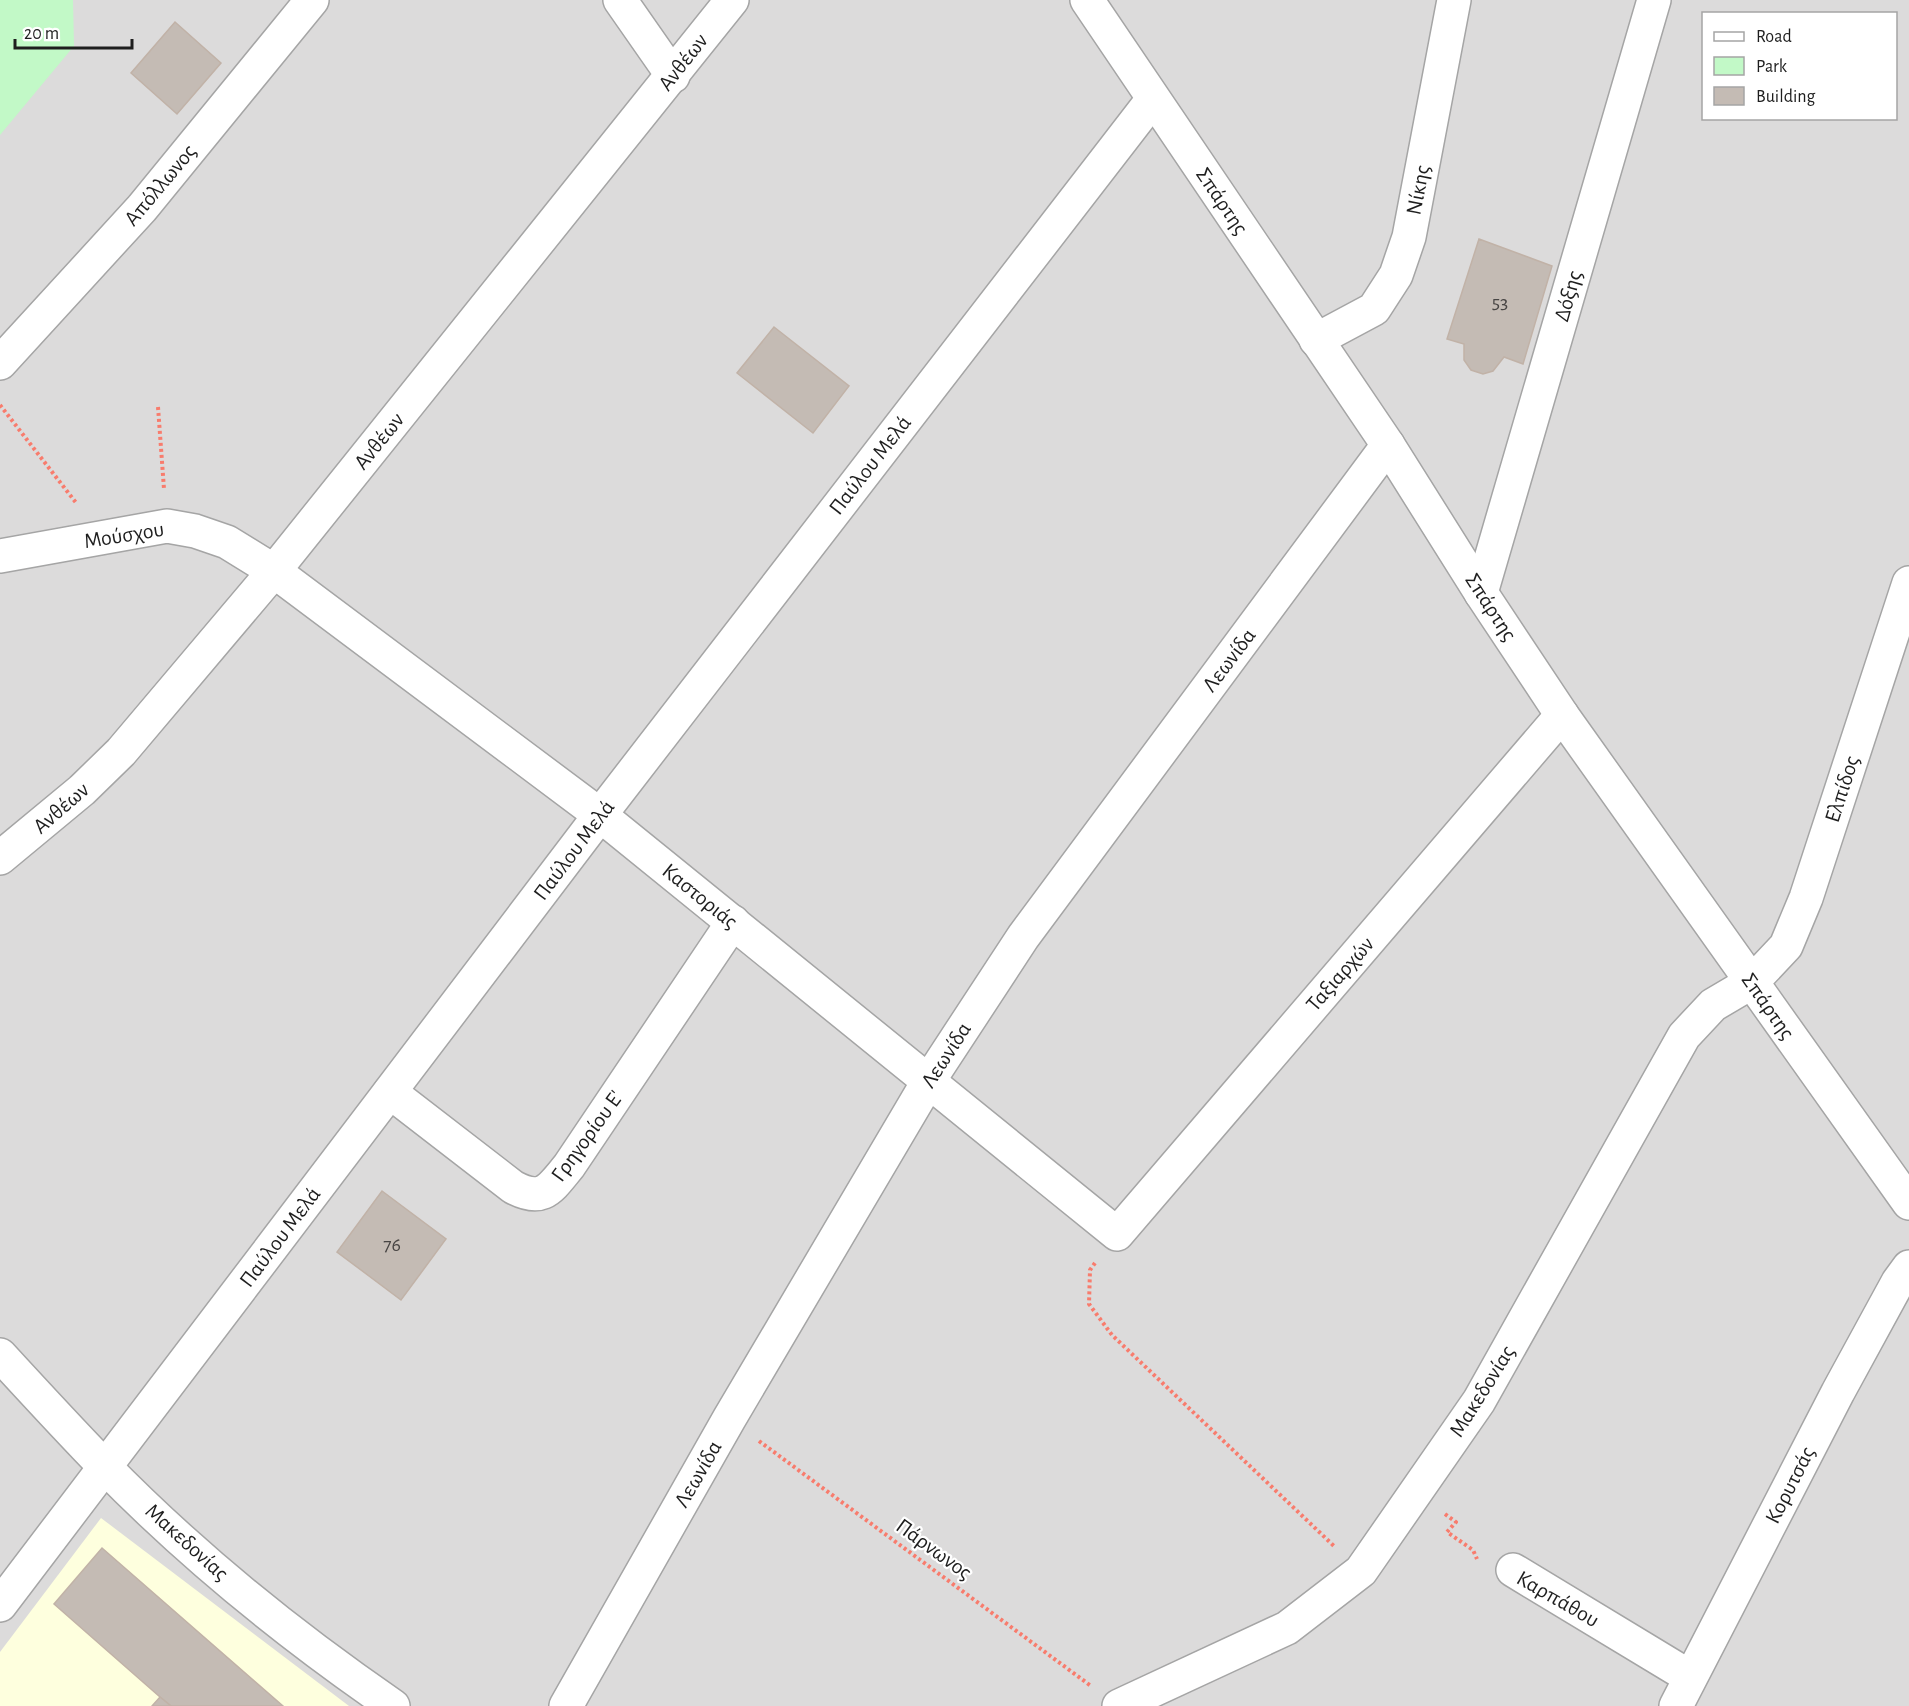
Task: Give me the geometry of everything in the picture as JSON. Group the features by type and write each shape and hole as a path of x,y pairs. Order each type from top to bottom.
{"street":[{"name":"Απόλλωνος","path":"0,363 142,208 312,0"},
{"path":"620,0 673,76"},
{"name":"Ανθέων","path":"0,858 82,790 120,752 274,571 732,0"},
{"name":"Σπάρτης","path":"1088,0 1388,446 1562,715 1909,1203"},
{"name":"Νίκης","path":"1316,340 1374,309 1396,275 1409,237 1454,0"},
{"name":"Δόξης","path":"1481,593 1654,0"},
{"name":"Παύλου Μελά","path":"0,1605 600,815 1153,99"},
{"name":"Λεωνίδα","path":"566,1706 729,1419 928,1082 1023,937 1388,446"},
{"name":"Μούσχου","path":"0,556 167,526 195,531 226,542 274,571"},
{"name":"Καστοριάς","path":"274,571 600,815 1117,1234"},
{"name":"Ελπίδος","path":"1752,982 1786,946 1806,898 1909,584"},
{"name":"Ταξιαρχών","path":"1117,1234 1562,715"},
{"name":"Γρηγορίου Ε'","path":"390,1092 513,1187 527,1194 540,1194 553,1185 568,1167 733,922"},
{"name":"Μακεδονίας","path":"1109,1699 1287,1628 1361,1571 1479,1401 1684,1036 1713,1005 1752,982"},
{"name":"Κορυτσάς","path":"1676,1706 1838,1392 1898,1282 1909,1267"},
{"name":"Μακεδονίας","path":"0,1355 104,1466 213,1568 352,1678 393,1706"},
{"name":"Καρπάθου","path":"1513,1570 1690,1677"}],"path":[{"path":"0,405 102,537"},
{"path":"158,407 167,526"},
{"path":"1117,1234 1090,1270 1089,1304 1112,1335 1361,1571"},
{"name":"Πάρνωνος","path":"729,1419 1109,1699"},
{"name":"Καρπάθου","path":"1442,1512 1456,1522 1448,1532 1473,1550 1484,1574 1513,1570"}],"shaded area":[{"path":"0,0 1909,0 1909,1706 0,1706"},
{"path":"101,1518 349,1706 0,1706 0,1652"}],"green space":[{"path":"0,0 73,0 74,46 0,135"}],"building":[{"path":"175,22 221,63 177,114 131,73"},
{"path":"1479,239 1552,266 1523,364 1504,357 1493,371 1483,374 1471,370 1464,360 1464,344 1447,339"},
{"path":"774,327 849,386 813,433 737,373"},
{"path":"382,1191 446,1239 401,1300 337,1252"},
{"path":"102,1548 283,1706 171,1706 160,1697 54,1604"},
{"path":"160,1697 171,1706 152,1706"}]}
